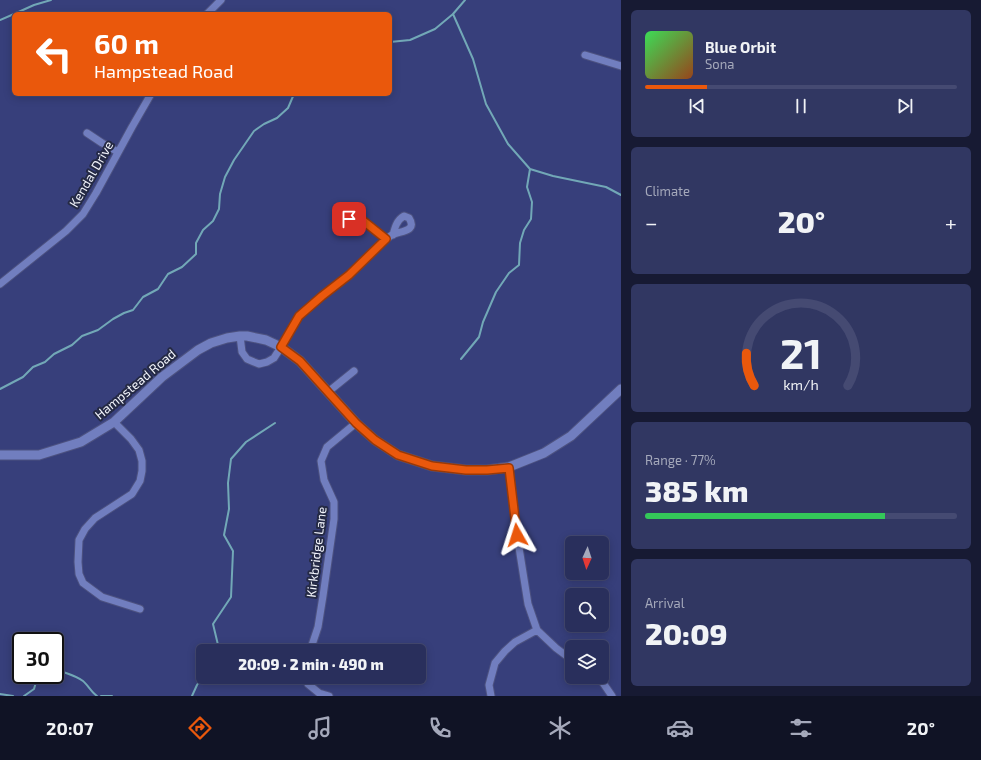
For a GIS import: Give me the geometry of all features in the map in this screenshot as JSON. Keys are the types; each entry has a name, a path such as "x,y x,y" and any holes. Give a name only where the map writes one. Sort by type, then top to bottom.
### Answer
{"street":[{"path":"209,12 221,0"},
{"path":"585,55 621,66"},
{"name":"Kendal Drive","path":"0,284 66,232 84,214 150,96"},
{"path":"87,133 102,144 118,152"},
{"path":"240,336 242,352 247,359 259,364 274,358 299,316 349,275 390,237 361,219 349,219"},
{"name":"Hampstead Road","path":"0,455 39,455 81,442 114,422 162,377 198,350 211,343 240,336 266,340 281,347 300,361 356,423 375,440 398,455 432,466 466,470 509,468 544,452 571,436 621,389"},
{"path":"328,392 354,371"},
{"path":"114,422 131,439 139,450 142,460 140,481 132,494 95,518 85,529 79,540 79,574 83,583 102,597 140,609"},
{"name":"Kirkbridge Lane","path":"312,644 318,628 334,519 334,502 324,480 321,461 327,447 356,423"},
{"path":"509,468 517,535 528,604 537,630 565,655"},
{"path":"491,696 489,685 495,664 505,651 515,642 537,630"},
{"path":"308,684 319,693 329,696"},
{"path":"604,684 612,696"}],"waterway":[{"path":"18,12 51,0"},
{"path":"392,42 410,40 435,29 453,14 465,0"},
{"path":"453,14 473,59 486,104 508,144 530,169 527,187 532,202 531,219 524,230 520,243 519,265 509,273 496,292 483,322 479,337 461,359"},
{"path":"0,20 12,15"},
{"path":"0,389 23,377 33,367 45,362 54,354 72,345 82,336 98,330 113,319 133,310 143,297 158,289 168,274 182,267 196,254 196,243 203,230 213,221 219,209 220,194 225,177 234,160 254,131 277,118 288,108 293,96"},
{"path":"530,169 553,176 606,187 621,195"},
{"path":"218,644 213,624 231,597 233,551 224,535 229,509 228,483 231,459 246,442 275,423"},
{"path":"64,672 80,679 97,696"},
{"path":"24,696 34,689 35,684"},
{"path":"192,696 198,684"},
{"path":"0,694 13,696"},
{"path":"101,696 112,696"}],"route":[{"path":"349,219 361,219 386,239 349,275 299,316 281,347 300,361 356,423 375,440 398,455 432,466 466,470 509,468 517,535"}]}
